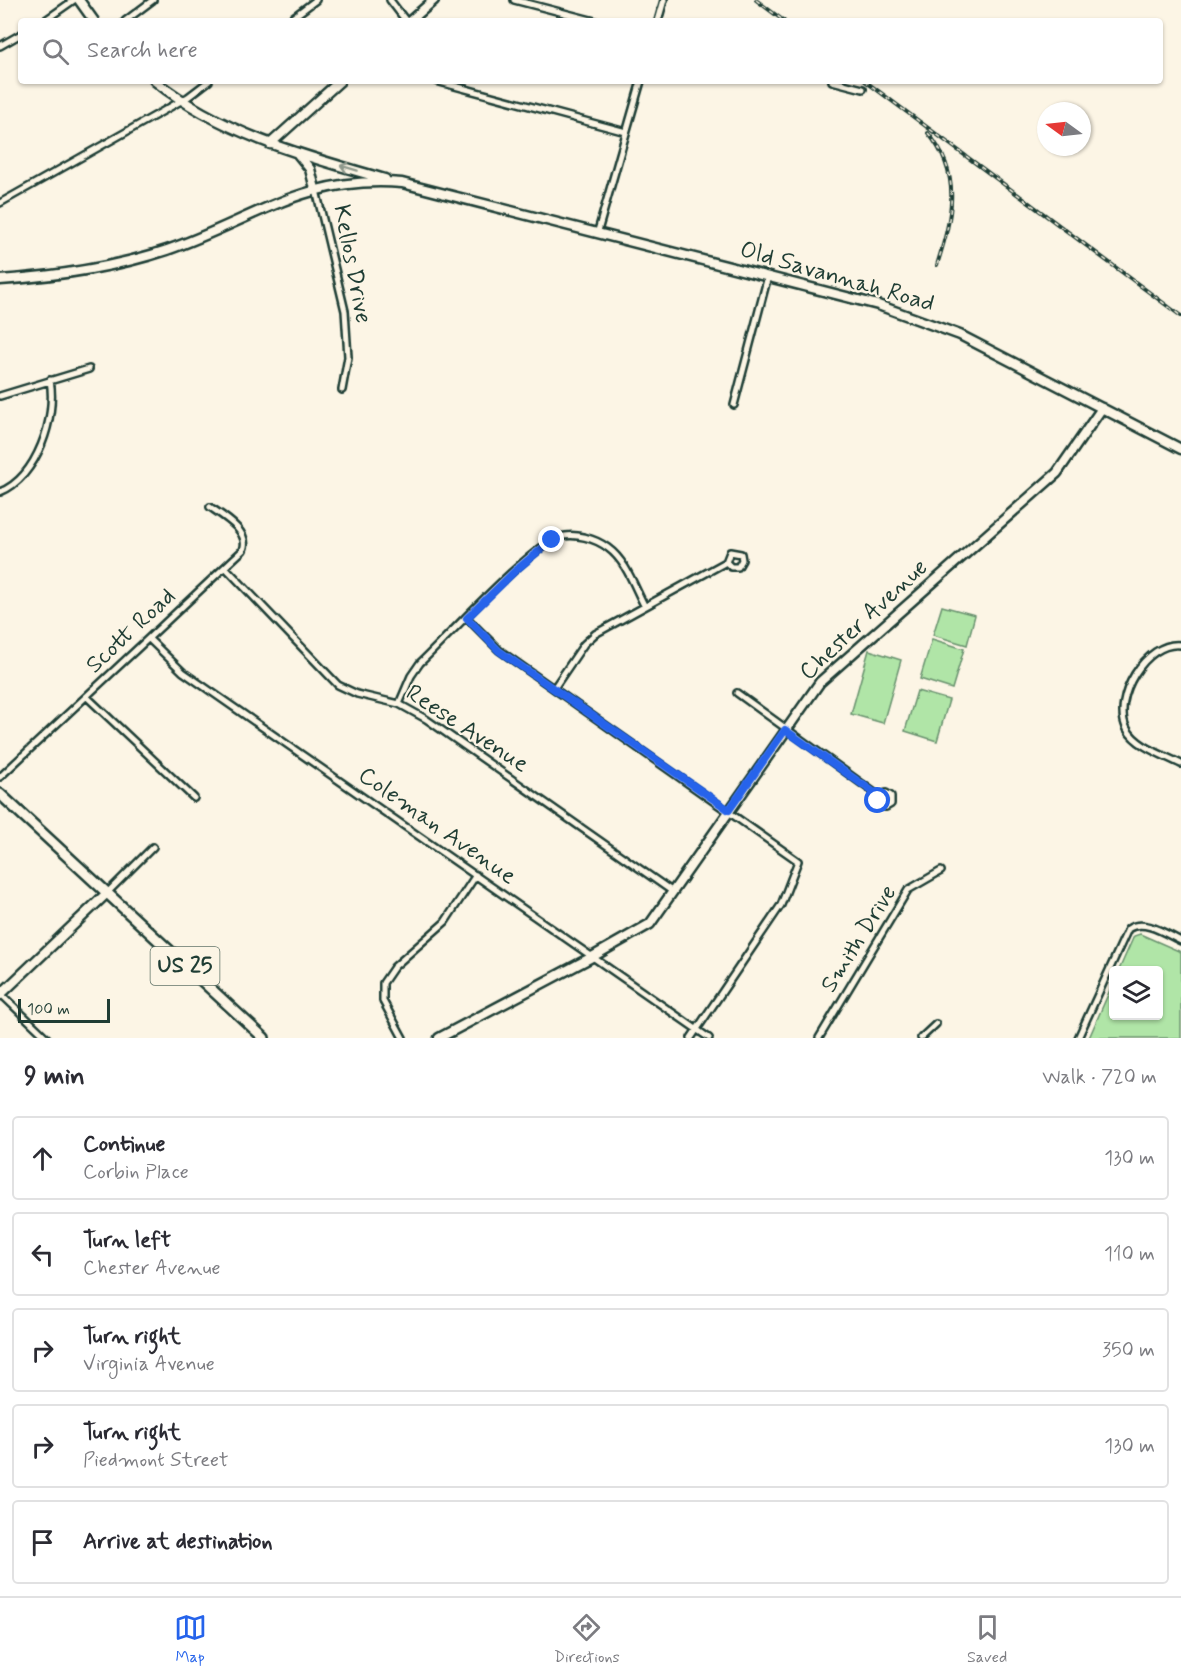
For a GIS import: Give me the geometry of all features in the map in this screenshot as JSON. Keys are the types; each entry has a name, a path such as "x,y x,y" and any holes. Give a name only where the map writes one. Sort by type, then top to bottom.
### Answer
{"main road":[{"path":"79,0 92,18"},
{"path":"412,18 434,0"},
{"path":"159,84 221,123 270,144 402,183"},
{"path":"270,144 337,84"},
{"name":"Kellos Drive","path":"296,152 310,169 315,189"},
{"path":"0,280 76,272 136,259 178,245 285,198 315,189 359,182 402,183"},
{"name":"Old Savannah Road","path":"402,183 878,304 931,323 980,345 1181,449"},
{"name":"Chester Avenue","path":"439,1038 643,930 673,892 820,682 1057,473 1102,408"},
{"name":"US 25","path":"0,794 264,1038"},
{"path":"0,994 107,893"}],"street":[{"path":"48,18 74,0"},
{"path":"129,18 153,0"},
{"path":"292,18 316,0"},
{"path":"390,0 405,18"},
{"path":"514,0 583,18"},
{"path":"659,18 664,0"},
{"path":"0,46 18,36"},
{"path":"0,203 180,99 188,97 205,84"},
{"path":"447,84 626,132"},
{"path":"598,231 640,84"},
{"path":"844,84 863,89"},
{"name":"Kellos Drive","path":"315,189 345,311 348,357 342,390"},
{"path":"734,405 768,276"},
{"path":"0,396 89,369"},
{"path":"0,492 21,478 36,454 51,412 53,398 50,380"},
{"name":"Scott Road","path":"0,777 243,550 245,541 237,528 210,507"},
{"path":"399,704 416,668 541,548 562,537 589,538 609,548 622,563 644,605"},
{"path":"554,688 589,639 644,605 726,562"},
{"name":"Reese Avenue","path":"226,568 338,685 357,694 399,704 426,719 673,892"},
{"path":"467,618 499,651 729,810 798,861 781,905 691,1038"},
{"name":"Coleman Avenue","path":"149,639 183,672 709,1038"},
{"path":"1181,645 1166,645 1149,654 1127,695 1123,709 1125,725 1132,736 1181,764"},
{"path":"737,693 879,796"},
{"path":"87,697 194,798"},
{"path":"107,893 153,847"},
{"name":"Smith Drive","path":"819,1038 908,890 941,871"},
{"path":"403,1038 383,1001 383,983 394,967 445,922 476,875"},
{"path":"1078,1038 1123,938 1136,925 1151,928 1181,941"},
{"path":"0,994 47,1038"},
{"path":"921,1038 936,1024"}],"green space":[{"path":"942,606 975,615 967,645 933,635"},
{"path":"932,639 964,649 952,689 920,679"},
{"path":"869,650 901,660 883,723 851,714"},
{"path":"917,691 949,700 937,741 905,731"},
{"path":"1140,934 1181,952 1181,1038 1089,1038 1109,992 1109,1020 1163,1020 1163,966 1121,966 1134,936"}],"railway":[{"path":"756,0 780,18"},
{"path":"869,84 1181,316"},
{"path":"928,133 939,149 950,181 950,213 937,265"}],"route":[{"path":"552,540 515,571 467,618 499,651 729,810 785,730 879,796 878,801"}]}
